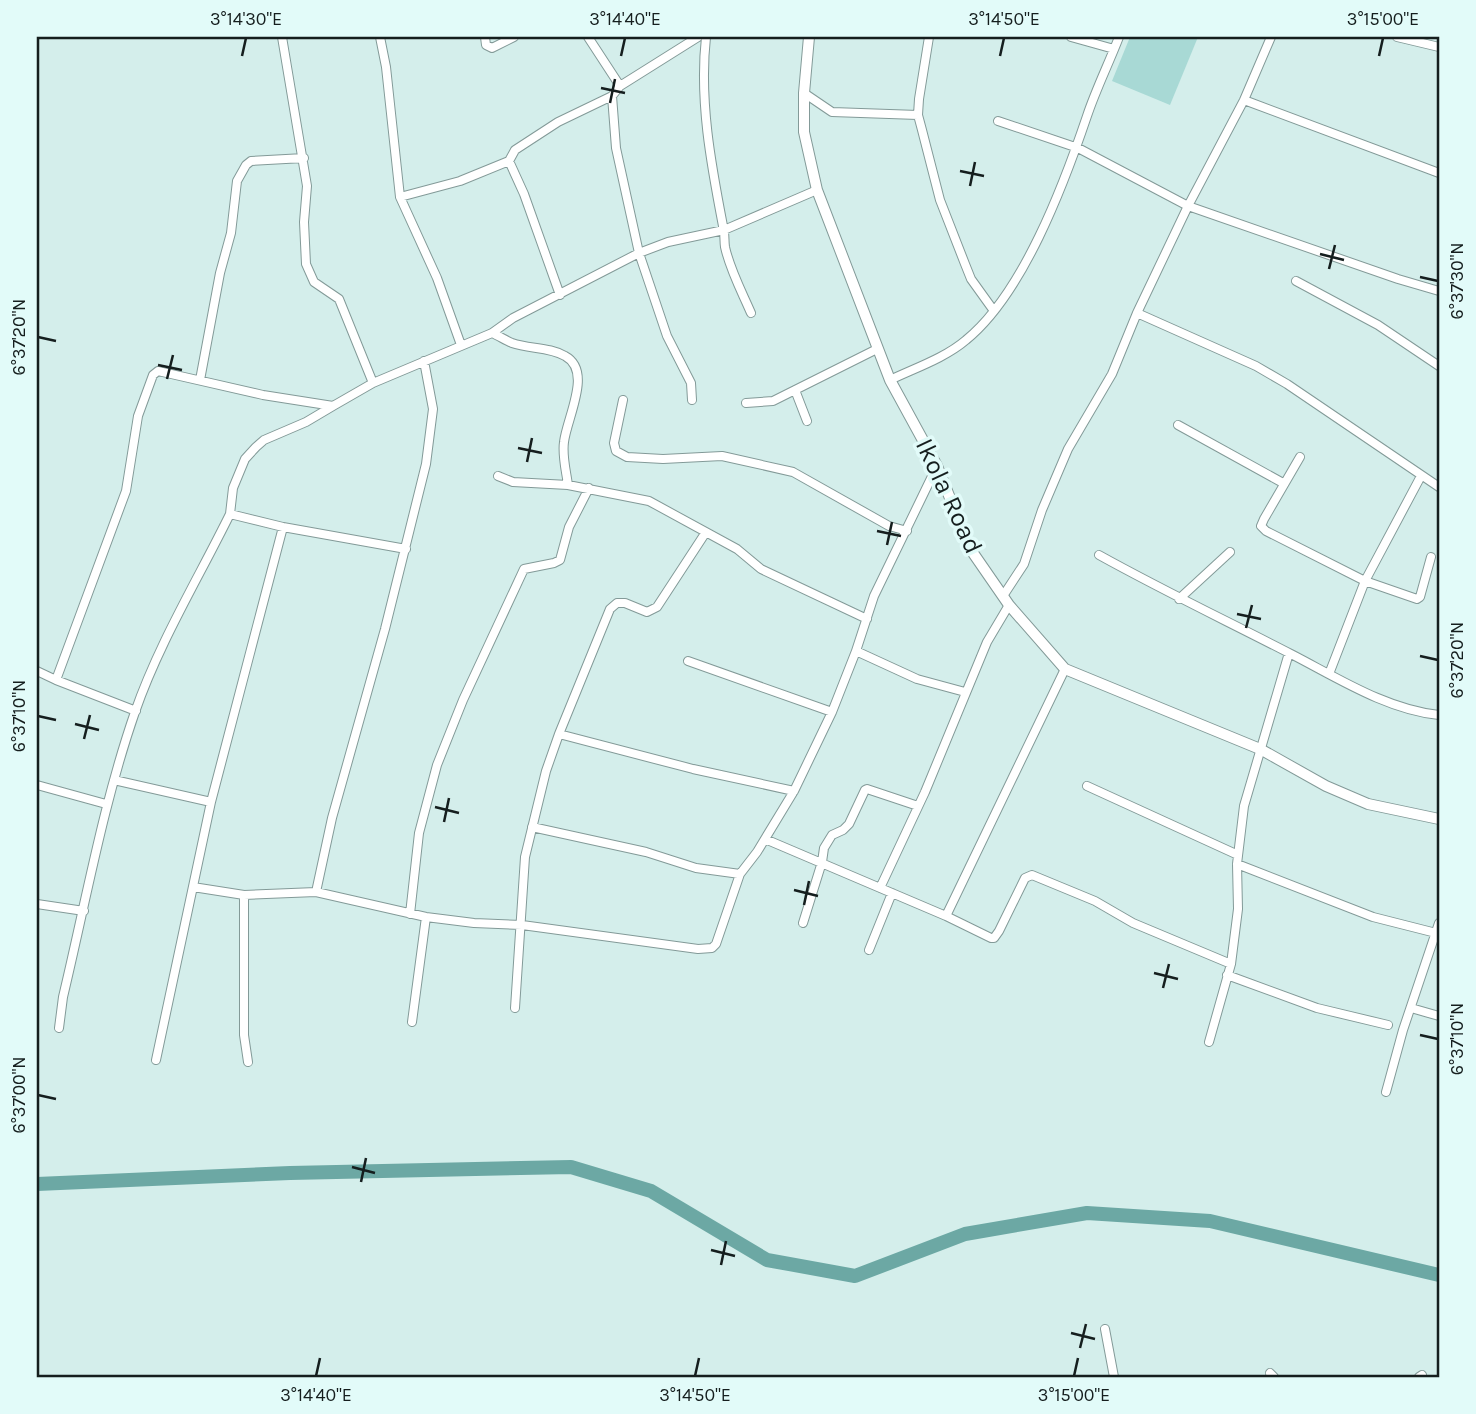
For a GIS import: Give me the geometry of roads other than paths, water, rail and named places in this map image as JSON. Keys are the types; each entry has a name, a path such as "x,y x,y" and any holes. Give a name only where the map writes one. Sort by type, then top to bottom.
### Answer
{"street":[{"path":"282,37 307,186 304,222 306,264 314,282 339,299 373,383"},
{"path":"380,37 386,67 400,197 436,278 461,345"},
{"path":"485,37 486,45 492,48 514,37"},
{"path":"588,37 620,86"},
{"path":"400,197 460,181 509,161 515,150 558,122 612,96 620,86 698,37"},
{"path":"706,37 703,64 707,129 716,194 725,245 751,313"},
{"name":"Ikola Road","path":"809,37 804,132 817,190 890,380 937,466 971,550 1006,601 1065,669 1260,749 1326,786 1368,804 1439,819"},
{"path":"929,37 918,115 940,200 971,279 994,311"},
{"path":"1071,37 1114,49"},
{"path":"890,380 955,349 969,338 994,311 1019,275 1078,148 1119,37"},
{"path":"880,888 918,806 964,692 1024,564 1054,478 1112,374 1188,206 1244,100 1271,37"},
{"path":"1397,37 1439,47"},
{"path":"804,93 832,111 918,115"},
{"path":"612,96 616,148 639,253 667,336 691,383 692,400"},
{"path":"1244,100 1439,173"},
{"path":"998,121 1078,148 1188,206 1398,279 1439,290"},
{"path":"200,380 220,273 231,233 237,181 251,161 304,159"},
{"path":"509,161 524,194 560,295"},
{"path":"59,1028 63,997 106,804 136,711 155,662 230,514 233,488 245,459 264,440 306,422 373,383 492,333 513,318 639,253 668,242 724,230 817,190"},
{"path":"1296,281 1378,325 1439,366"},
{"path":"1138,313 1255,366 1287,384 1439,487"},
{"path":"492,333 512,343 562,354 573,361 579,372 564,438 563,454 568,485"},
{"path":"746,403 772,401 877,349"},
{"path":"316,892 332,818 406,550 412,514 426,464 433,409 424,361"},
{"path":"56,680 126,491 138,416 153,375 158,371 263,396 333,406"},
{"path":"795,390 807,421"},
{"path":"622,400 614,443 616,451 626,457 663,459 722,456 793,472 889,526 907,531"},
{"path":"1178,425 1283,483"},
{"path":"1300,457 1261,526 1266,531 1365,581 1417,599 1431,557"},
{"path":"193,887 244,895 316,892 426,917 522,925 709,950 716,944 740,874 794,791 832,712 874,596 937,466"},
{"path":"1329,674 1365,581 1421,475"},
{"path":"498,476 513,482 568,485 649,501 737,549 761,569 867,619"},
{"path":"410,914 419,833 437,765 463,700 524,569 554,563 559,559 569,527 589,488"},
{"path":"230,514 406,550"},
{"path":"156,1060 211,802 284,527"},
{"path":"515,1008 525,857 546,771 559,734 610,609 617,603 625,603 646,612 657,607 706,532"},
{"path":"1179,599 1230,552"},
{"path":"1099,555 1179,599 1329,674 1391,703 1426,714 1439,715"},
{"path":"856,651 917,679 964,692"},
{"path":"1209,1042 1231,964 1238,909 1238,860 1244,806 1289,653"},
{"path":"688,661 832,712"},
{"path":"946,916 1065,669"},
{"path":"37,671 136,711"},
{"path":"559,734 693,769 794,791"},
{"path":"114,780 211,802"},
{"path":"37,785 106,804"},
{"path":"1087,786 1238,860 1373,917 1436,933"},
{"path":"803,923 824,848 832,835 849,824 865,790 918,806"},
{"path":"532,827 646,852 696,869 740,874"},
{"path":"765,839 995,938 1025,878 1032,875 1096,901 1133,923 1231,964"},
{"path":"869,950 892,892"},
{"path":"244,895 244,1035 248,1062"},
{"path":"37,904 84,911"},
{"path":"412,1022 426,917"},
{"path":"1386,1092 1439,923"},
{"path":"1227,975 1317,1008 1388,1025"},
{"path":"1411,1008 1439,1016"},
{"path":"1105,1329 1114,1377"}],"waterway":[{"path":"37,1184 290,1173 571,1167 651,1191 767,1260 855,1276 965,1234 1087,1213 1210,1221 1439,1275"}]}
